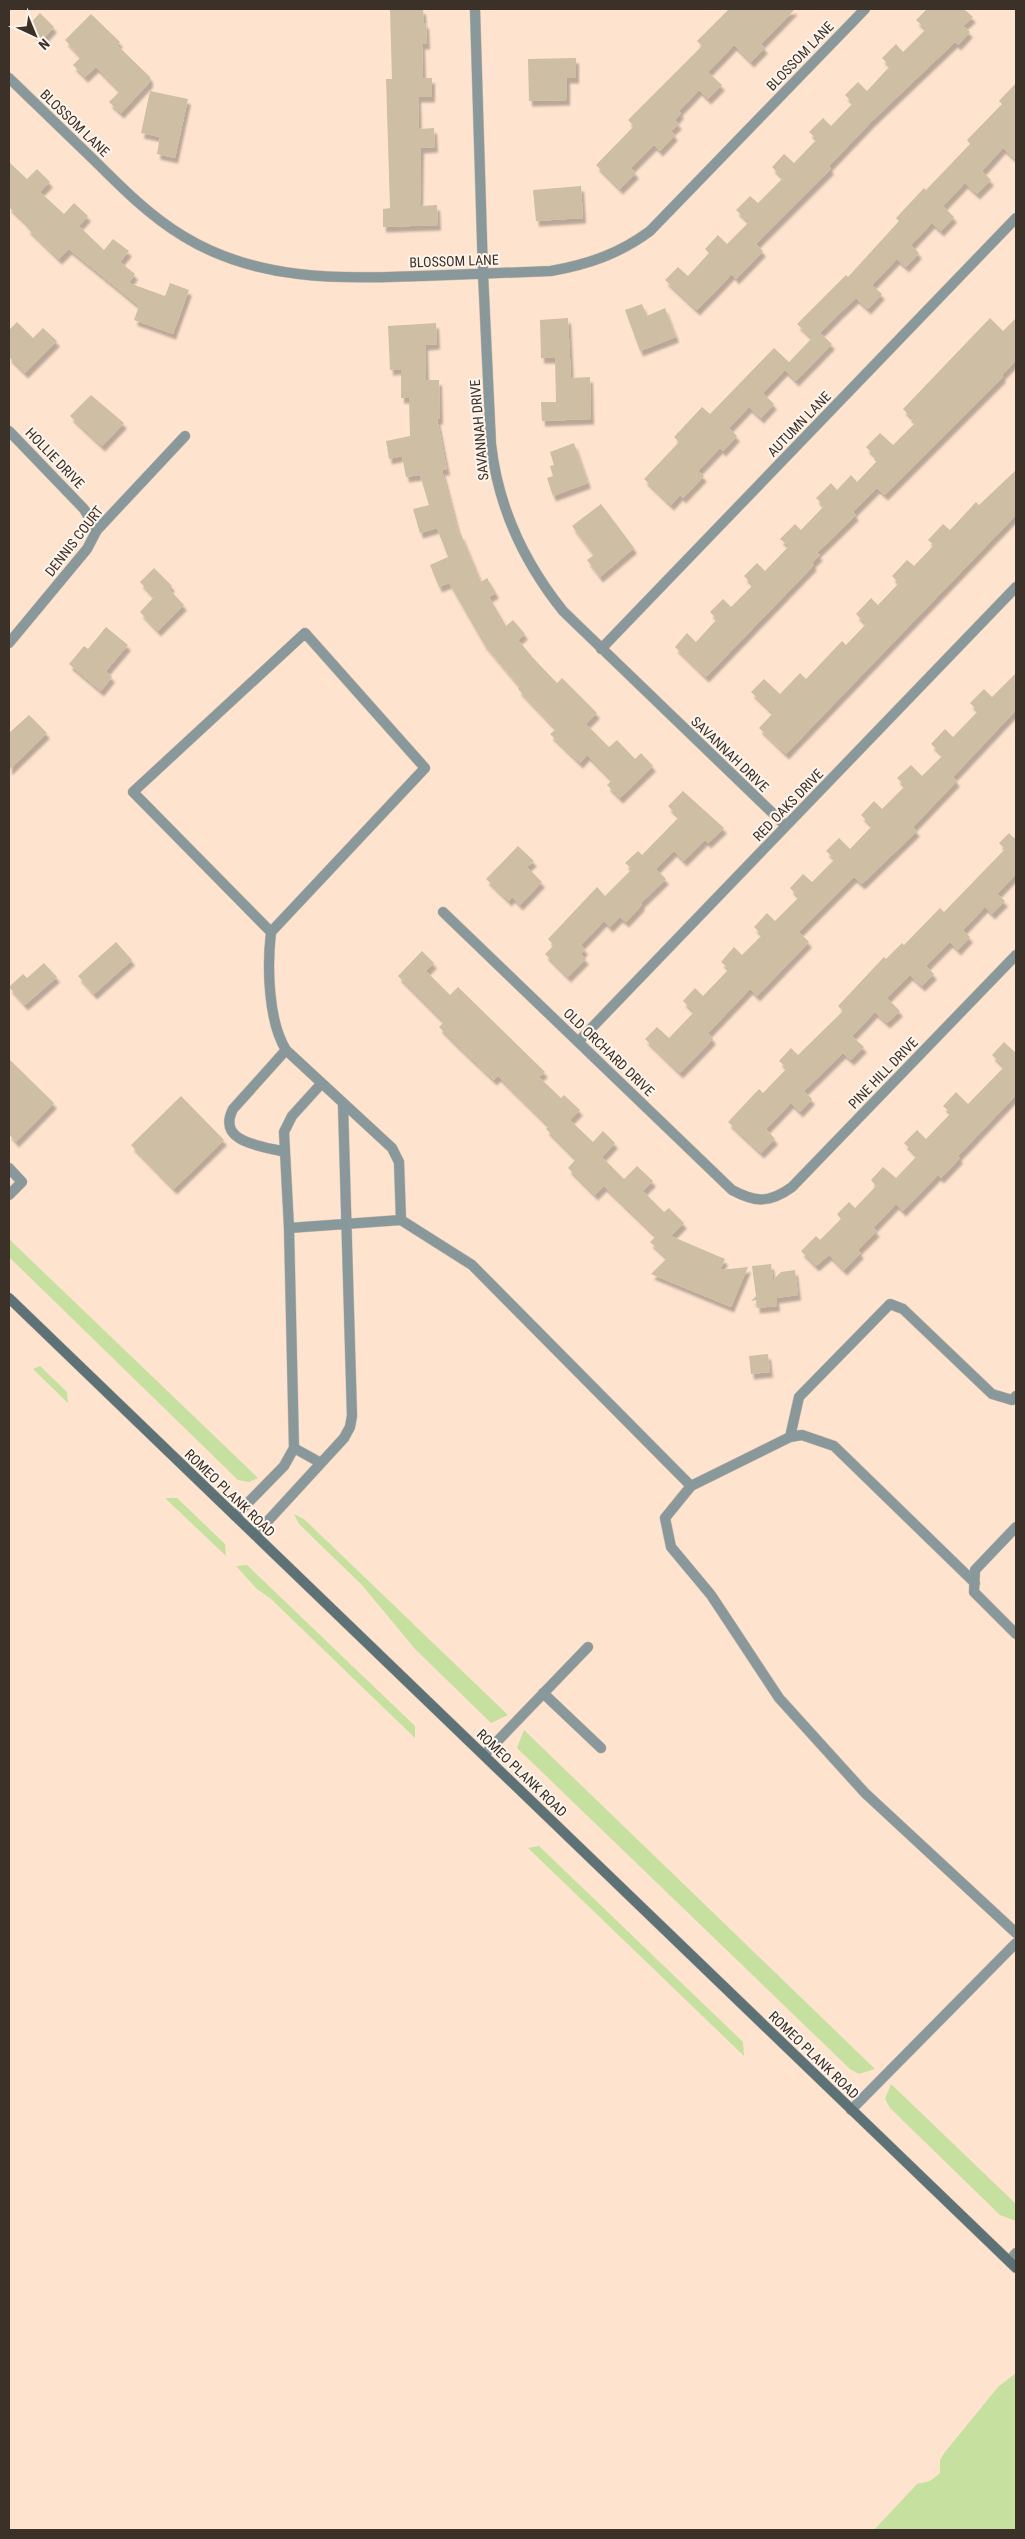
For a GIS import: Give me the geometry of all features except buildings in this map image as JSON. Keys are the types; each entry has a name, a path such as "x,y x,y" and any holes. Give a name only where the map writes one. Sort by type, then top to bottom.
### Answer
{"main road":[{"name":"ROMEO PLANK ROAD","path":"9,1298 851,2110 1014,2261"}],"street":[{"name":"SAVANNAH DRIVE","path":"475,9 483,273 491,444 494,471 502,502 527,560 544,587 563,610 601,649 786,826"},
{"name":"BLOSSOM LANE","path":"9,78 135,200 184,237 210,250 267,270 296,275 358,279 551,271 579,266 606,257 629,246 672,209 865,9"},
{"name":"AUTUMN LANE","path":"601,649 1016,218"},
{"name":"HOLLIE DRIVE","path":"9,431 84,509 97,530"},
{"name":"DENNIS COURT","path":"9,643 86,549 97,530 185,436"},
{"name":"RED OAKS DRIVE","path":"578,1041 1016,587"},
{"path":"271,932 133,792 305,633 425,768 271,932 269,951 274,1022 277,1036 286,1050 343,1105 392,1148 399,1162 401,1220"},
{"name":"OLD ORCHARD DRIVE","path":"443,912 732,1190 746,1198 763,1200"},
{"name":"PINE HILL DRIVE","path":"763,1200 779,1196 792,1187 1016,955"},
{"path":"286,1050 233,1109 228,1119 229,1128 234,1135 244,1141 286,1152"},
{"path":"235,1516 284,1466 294,1448 289,1228 284,1132 292,1116 321,1084"},
{"path":"255,1536 344,1438 350,1427 352,1416 343,1105"},
{"path":"9,1168 22,1182 9,1195"},
{"path":"289,1228 401,1220 472,1265 692,1486"},
{"path":"790,1437 799,1397 890,1304 903,1309 992,1394 1015,1400"},
{"path":"974,1583 834,1446 802,1435 790,1437 692,1486 665,1518 671,1547 711,1595 779,1698 865,1793 1016,1933"},
{"path":"294,1448 321,1463"},
{"path":"1016,1527 975,1570 974,1583 974,1592 1016,1634"},
{"path":"484,1755 588,1647"},
{"path":"544,1693 601,1748"},
{"path":"851,2110 1016,1943"}],"green space":[{"path":"9,1239 258,1478 249,1482 238,1480 9,1257"},
{"path":"40,1366 67,1392 68,1403 33,1369"},
{"path":"165,1498 177,1498 225,1544 226,1556"},
{"path":"294,1514 304,1519 508,1715 491,1723 415,1649 362,1585 299,1524"},
{"path":"247,1565 415,1726 415,1738 270,1598 257,1589 236,1566"},
{"path":"524,1730 875,2069 859,2074 850,2069 517,1748"},
{"path":"539,1846 743,2042 744,2056 528,1848"},
{"path":"891,2084 1016,2204 1016,2221 1000,2215 890,2108 885,2099"},
{"path":"1016,2373 1016,2530 874,2530 917,2484 930,2481 940,2473 940,2460 945,2452 998,2387"}]}
